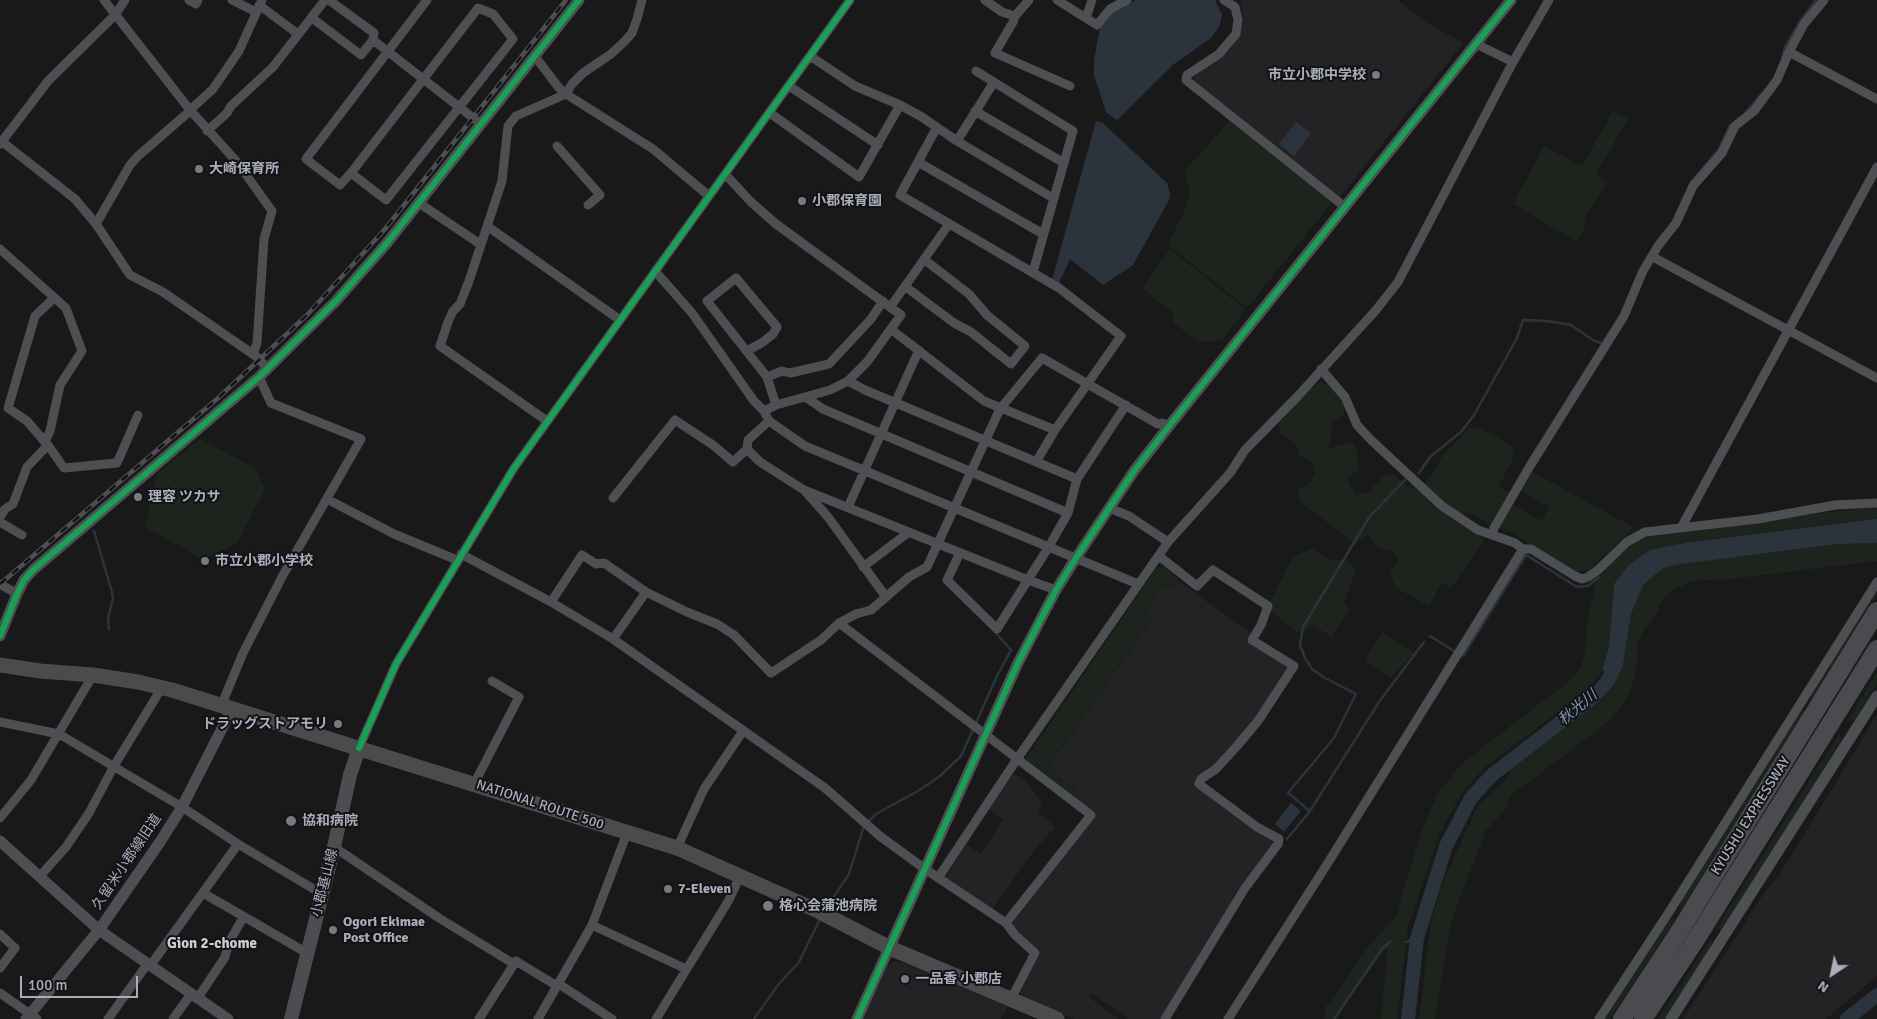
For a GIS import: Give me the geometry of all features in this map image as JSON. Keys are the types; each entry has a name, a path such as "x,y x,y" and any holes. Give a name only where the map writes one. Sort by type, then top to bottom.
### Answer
{"highway":[{"name":"KYUSHU EXPRESSWAY","path":"1622,1019 1684,923 1877,611"},
{"name":"KYUSHU EXPRESSWAY","path":"1644,1019 1877,649"},
{"name":"NATIONAL ROUTE 500","path":"0,665 40,671 93,675 138,682 172,690 677,848 818,911 890,948 1057,1019"}],"main road":[{"name":"小郡基山線","path":"291,1019 348,783 359,748"}],"street":[{"path":"104,0 190,110 237,162 272,211 264,239 258,344 253,354"},
{"path":"125,0 114,15 48,81 1,142 75,199 96,224 130,275 163,292 260,360 271,403 361,439 283,575 243,653 226,708"},
{"path":"189,0 196,4 198,0"},
{"path":"232,0 259,6 298,34"},
{"path":"207,130 227,113 231,106 273,67 325,0"},
{"path":"312,18 361,55 373,40 374,33 329,0"},
{"path":"351,173 386,200 513,39 493,14 478,8 340,185 306,159 428,0"},
{"path":"0,636 24,580 33,570 263,373 304,335 336,301 387,244 579,0"},
{"path":"547,421 440,346 448,322 463,296 502,181 508,126 516,116 566,94 572,84 583,73 611,54 625,41 638,19 642,0"},
{"path":"359,748 396,664 514,468 850,0"},
{"path":"985,0 1002,12 1015,16"},
{"path":"1029,0 1015,16 995,53 1070,86"},
{"path":"1057,0 1098,25 1110,9 1127,0"},
{"path":"1086,18 1092,0"},
{"path":"1224,0 1235,7 1238,20 1236,34 1219,54 1186,75 1186,80 1345,207"},
{"path":"858,1019 1018,663 1056,590 1076,558 1134,471 1169,426 1511,0"},
{"path":"938,878 1017,759 1168,542 1230,473 1245,450 1297,397 1376,310 1398,282 1514,62 1549,0"},
{"path":"1492,535 1494,528 1530,466 1624,316 1644,271 1676,223 1693,186 1722,152 1735,126 1754,111 1777,80 1804,24 1824,0"},
{"path":"96,224 130,165 213,89 239,51 259,6"},
{"path":"373,40 481,124"},
{"path":"1476,44 1514,62"},
{"path":"1789,52 1877,99"},
{"path":"534,55 559,88 566,94 653,149 709,196"},
{"path":"810,56 855,86 900,105 938,127 957,141 1053,198"},
{"path":"976,71 1074,131 1032,272"},
{"path":"957,141 994,82"},
{"path":"789,86 878,145"},
{"path":"770,113 859,177 900,105"},
{"path":"975,111 1064,163"},
{"path":"938,127 900,194 1059,288 1121,336 1087,382 1036,462"},
{"path":"557,146 600,194 588,205"},
{"path":"918,162 1043,234"},
{"path":"1681,528 1877,167"},
{"path":"725,174 751,202 776,224 901,315 867,362 848,380 830,390 806,398 776,404 764,411"},
{"path":"419,203 480,244"},
{"path":"767,377 782,371 790,373 829,364 871,319 906,287 949,224"},
{"path":"488,226 620,320"},
{"path":"0,250 66,308 82,352 60,386 46,444 27,468 13,504 5,509 0,516"},
{"path":"1653,257 1877,378"},
{"path":"906,287 954,323 970,332 1011,364 1025,346 987,315 969,294 925,260"},
{"path":"655,271 692,313 754,401 764,411 769,421 805,446 1138,584"},
{"path":"747,351 773,334 777,327 736,278 707,301 767,377 776,404"},
{"path":"54,298 36,316 8,408 27,421 64,468 116,463 138,415"},
{"path":"892,330 984,401 1055,430"},
{"path":"848,507 919,350"},
{"path":"551,602 582,555 596,564 604,563 646,592 687,612 710,620 734,635 771,673 821,640 839,623 856,614 871,610 909,577 927,567 1000,409 1042,358 1158,424 1162,423 1169,426"},
{"path":"1321,369 1345,396 1357,425 1442,506 1478,530 1515,543 1523,548 1531,549 1575,576 1582,578 1588,577 1598,570 1627,542 1640,534 1758,519 1835,505 1877,503"},
{"path":"848,380 853,385 1077,480"},
{"path":"806,398 822,409 1068,513"},
{"path":"960,553 947,580 997,629 1068,513 1077,480 1126,405"},
{"path":"613,498 675,420 713,445 733,462 747,449 748,440 769,421"},
{"path":"747,449 760,462 804,490 1056,590"},
{"path":"804,490 828,517 886,597"},
{"path":"327,499 394,534 459,557 551,602 613,639 825,788 882,837 924,869 1006,923 1015,935 1036,953 1011,999"},
{"path":"1109,508 1129,516 1168,542"},
{"path":"0,522 22,535"},
{"path":"863,567 909,532"},
{"path":"1228,1019 1331,858 1523,548"},
{"path":"1159,556 1197,586 1213,570 1268,606 1261,625 1252,640 1294,666 1253,727 1216,769 1200,779 1199,784 1256,827 1280,839 1245,888 1165,1019"},
{"path":"1598,1019 1671,909 1877,582"},
{"path":"0,584 17,594"},
{"path":"613,639 646,592"},
{"path":"839,623 1091,815 1006,923"},
{"path":"0,818 31,780 93,675"},
{"path":"474,784 519,697 492,681"},
{"path":"40,876 66,847 89,813 160,688"},
{"path":"1671,1019 1877,696"},
{"name":"久留米小郡線旧道","path":"31,1018 99,930 160,842 182,807 226,708"},
{"path":"0,722 59,734 182,807 238,844 322,894"},
{"path":"677,848 704,789 743,731"},
{"path":"538,1019 592,925 627,833"},
{"path":"0,841 99,930 228,1019"},
{"path":"108,1019 238,844"},
{"path":"334,847 439,918 514,964"},
{"path":"656,1019 729,900 740,876"},
{"path":"203,893 307,954"},
{"path":"173,1019 225,957 228,942 243,918"},
{"path":"592,925 686,969"},
{"path":"0,934 15,948 0,968"},
{"path":"479,1019 516,960 612,1019"},
{"path":"0,993 31,1018"}],"shaded area":[{"path":"1136,0 1215,0 1222,15 1220,25 1211,38 1174,64 1117,120 1106,112 1094,75 1094,60 1100,27 1106,18 1117,8"},
{"path":"1240,0 1398,0 1424,21 1462,42 1462,45 1339,198 1195,82 1194,77 1199,71 1227,53 1242,31 1243,20"},
{"path":"1613,111 1628,119 1596,174 1607,182 1585,216 1584,230 1576,241 1513,204 1544,146 1582,166"},
{"path":"1096,121 1103,123 1167,183 1170,193 1169,200 1133,265 1103,285 1070,259 1059,283 1052,280"},
{"path":"1229,121 1330,200 1330,205 1247,308 1168,245 1187,205 1190,189 1184,172"},
{"path":"1296,122 1311,133 1294,156 1279,144"},
{"path":"1170,249 1246,310 1222,340 1200,342 1173,323 1173,313 1142,288"},
{"path":"1321,381 1331,388 1344,404 1344,415 1333,421 1329,448 1353,442 1357,452 1359,469 1347,479 1355,495 1367,493 1384,476 1394,474 1406,485 1416,490 1426,482 1437,468 1441,458 1469,428 1479,427 1512,446 1514,456 1499,487 1510,492 1490,525 1473,514 1462,514 1452,520 1485,539 1451,588 1442,582 1429,606 1396,588 1390,573 1399,559 1393,552 1378,547 1368,534 1355,544 1300,501 1298,491 1308,484 1315,475 1311,461 1300,456 1295,443 1280,433 1279,423 1311,388"},
{"path":"200,439 254,467 265,489 237,543 203,559 145,527 157,474"},
{"path":"1531,471 1633,527 1632,529 1589,570 1576,572 1512,533 1498,528 1511,504 1542,521 1549,507 1520,490"},
{"path":"1877,509 1877,519 1685,543 1650,550 1614,584 1609,647 1602,670 1588,690 1485,767 1462,793 1440,833 1408,927 1397,1019 1381,1019 1388,947 1383,951 1336,1019 1323,1019 1327,1013 1323,1010 1336,995 1361,955 1396,916 1420,835 1437,795 1466,760 1568,682 1580,668 1584,658 1588,616 1597,581 1610,563 1640,538 1753,524 1827,512"},
{"path":"1877,519 1877,543 1837,544 1663,568 1643,585 1631,614 1624,658 1618,676 1602,670 1609,647 1614,584 1629,565 1650,550 1685,543"},
{"path":"1877,543 1877,561 1730,579 1692,581 1673,590 1663,599 1638,643 1636,672 1629,693 1622,705 1608,722 1510,796 1506,809 1486,830 1451,922 1435,1019 1419,1019 1431,921 1445,877 1478,805 1506,780 1511,766 1601,700 1618,676 1624,658 1631,614 1643,585 1663,568 1682,564 1837,544"},
{"path":"1312,548 1330,560 1344,560 1356,569 1344,602 1349,610 1332,637 1313,625 1299,633 1271,612 1270,602 1293,557"},
{"path":"1166,567 1181,583 1158,589 1144,610 1151,619 1047,767 1075,791 1072,795 1026,759 1156,569"},
{"path":"1181,583 1251,633 1288,666 1288,673 1251,724 1196,787 1257,833 1274,841 1274,845 1238,889 1163,1019 1128,1019 1091,993 1089,997 1118,1019 1074,1019 1022,996 1020,992 1041,952 1024,940 1012,925 1096,813 1072,795 1075,790 1047,768 1151,620 1144,610 1159,589"},
{"path":"1877,586 1877,595 1814,700 1810,695"},
{"path":"1383,632 1414,653 1391,678 1365,660"},
{"path":"1877,672 1877,683 1854,721 1848,720"},
{"path":"1800,710 1807,711 1682,910 1679,904"},
{"path":"1877,715 1877,976 1826,1019 1683,1019 1766,890 1778,877"},
{"path":"1839,734 1842,739 1722,930 1716,929"},
{"path":"1014,773 1025,781 1043,803 1038,812 1055,827 1035,849 992,909 945,877 966,844 981,854 1003,819 989,809"},
{"path":"1291,803 1301,811 1284,832 1275,824"},
{"path":"1670,919 1676,919 1610,1019 1603,1019"},
{"path":"1711,939 1712,945 1665,1019 1658,1019"},
{"path":"895,961 1008,1007 1001,1019 863,1019 889,964"}],"waterway":[{"path":"1782,58 1785,47 1799,23 1816,0"},
{"path":"1746,112 1762,93"},
{"path":"1691,182 1719,149 1730,125"},
{"path":"1419,473 1430,457 1461,432 1474,415 1517,338 1523,320 1548,321 1571,325 1593,340 1603,344"},
{"path":"1310,811 1288,793 1334,738 1356,694 1312,669 1300,645 1303,627 1370,516 1405,480"},
{"path":"94,531 112,592 113,599 108,618 109,629"},
{"path":"1463,656 1526,555 1577,587 1588,586 1599,577"},
{"path":"825,910 849,874 863,829 869,821 876,814 918,791 940,776 961,756 997,676 1011,650 995,632"},
{"path":"1430,636 1454,651"},
{"path":"1287,839 1310,811 1379,702 1424,642"},
{"name":"秋光川","path":"1408,1019 1417,938 1446,846 1471,798 1492,775 1592,698 1607,682 1616,664 1617,656"},
{"path":"754,1019 778,985 799,962 820,919"},
{"path":"1406,942 1417,938"},
{"path":"1334,1019 1382,949 1391,941"},
{"path":"1847,1019 1877,995"}],"railway":[{"path":"0,584 217,399 307,315 385,229 566,0"}],"cycle path":[{"path":"0,636 17,594 24,580 33,570 259,377 336,301 387,243 579,0"},
{"path":"359,748 396,664 514,468 850,0"},
{"path":"857,1019 1018,663 1056,590 1076,558 1134,471 1169,426 1511,0"}],"place":[{"name":"市立小郡中学校","path":"1376,75"},
{"name":"大崎保育所","path":"199,169"},
{"name":"小郡保育園","path":"802,201"},
{"name":"理容 ツカサ","path":"138,497"},
{"name":"市立小郡小学校","path":"205,561"},
{"name":"ドラッグストアモリ","path":"338,724"},
{"name":"協和病院","path":"291,821"},
{"name":"7-Eleven","path":"668,889"},
{"name":"格心会蒲池病院","path":"768,906"},
{"name":"Ogori Ekimae Post Office","path":"333,930"},
{"name":"一品香 小郡店","path":"905,979"}],"district":[{"name":"Gion 2-chome","path":"212,944"}]}
